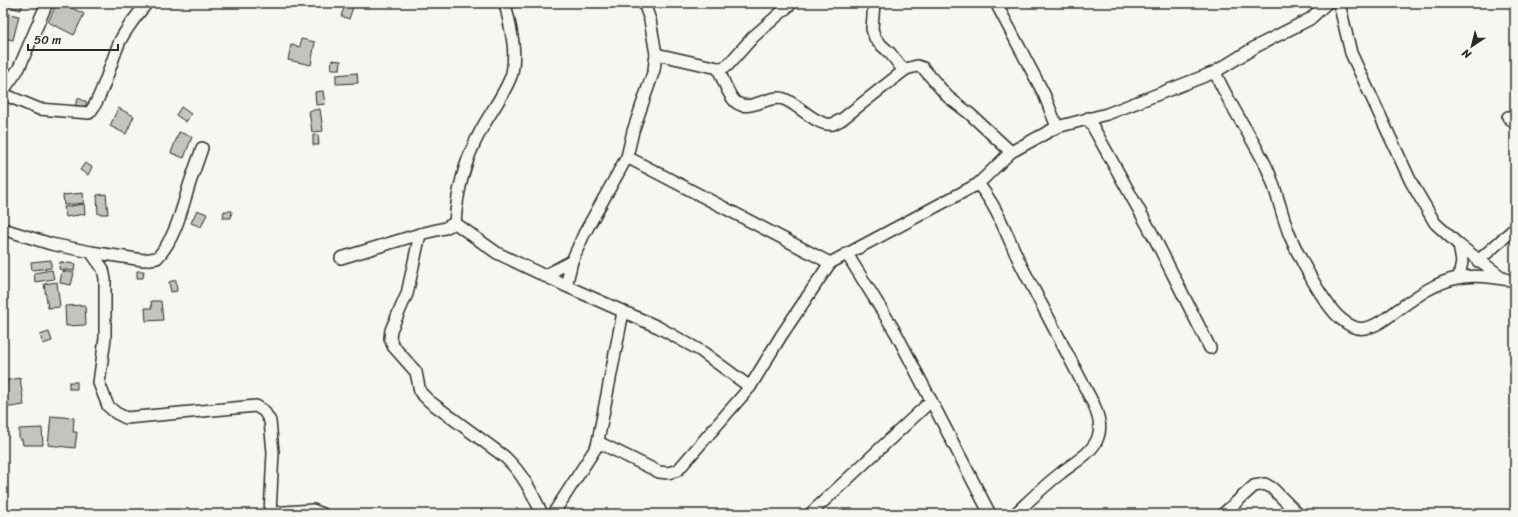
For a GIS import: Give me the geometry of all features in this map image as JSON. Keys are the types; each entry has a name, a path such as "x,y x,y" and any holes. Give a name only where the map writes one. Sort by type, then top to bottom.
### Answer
{"street":[{"path":"47,3 19,68 3,92 39,109 89,113 92,110 119,43 130,24 147,3"},
{"path":"455,223 461,182 468,157 512,74 514,48 505,3"},
{"path":"566,286 572,261 584,234 627,157 633,131 654,70 656,54 650,20 644,3"},
{"path":"656,54 722,68 728,65 753,37 792,3"},
{"path":"874,3 872,29 875,38 901,67 906,69"},
{"path":"996,3 1044,94 1057,127"},
{"path":"597,446 602,444 659,472 668,473 678,470 750,386 781,336 830,263 978,184 1011,152 1057,127 1112,112 1215,72 1257,46 1310,19 1327,3"},
{"path":"1339,3 1351,53 1411,182 1436,223 1459,245 1478,260 1510,280"},
{"path":"718,68 732,99 737,103 745,106 776,98 785,100 822,123 832,124 841,120 906,69 917,66 923,68 948,97 970,114 1011,152"},
{"path":"1215,72 1222,88 1267,169 1290,236 1303,262 1327,301 1340,318 1352,327 1365,328 1380,322 1425,291 1459,277 1510,280"},
{"path":"1088,118 1154,237 1210,348"},
{"path":"3,229 51,244 91,252 143,260 157,258 164,251 182,211 188,188 202,148"},
{"path":"627,157 830,263"},
{"path":"978,184 991,203 1094,405 1099,418 1100,428 1098,439 1092,447 1083,456 1060,473 1015,514"},
{"path":"341,258 420,234 446,228 455,223"},
{"path":"455,223 497,253 544,276 658,327 701,351 750,386"},
{"path":"1478,260 1515,228"},
{"path":"420,234 407,294 391,330 390,338 393,346 416,372 420,392 429,401 505,457 516,468 529,487 542,514"},
{"path":"1459,245 1462,262 1459,277"},
{"path":"91,252 103,269 105,279 105,338 99,384 108,406 116,413 126,418 256,406 264,411 270,421 273,452 270,513 313,510 323,514"},
{"path":"847,254 896,333 990,514"},
{"path":"544,276 572,261"},
{"path":"553,514 597,446 623,312"},
{"path":"810,514 931,401"},
{"path":"1224,514 1254,486 1265,484 1272,488 1298,514"}],"building":[{"path":"3,3 23,3 21,10 6,6 5,11 3,11"},
{"path":"57,3 62,3 84,14 74,35 48,22"},
{"path":"346,3 354,4 349,19 341,16"},
{"path":"5,13 19,16 13,40 3,38 3,19"},
{"path":"301,39 315,42 311,65 288,60 291,45 300,47"},
{"path":"332,60 341,61 340,69 331,69"},
{"path":"357,73 358,83 336,84 336,75"},
{"path":"323,91 325,104 316,105 315,92"},
{"path":"78,98 87,102 84,109 75,106"},
{"path":"181,107 191,114 186,122 176,115"},
{"path":"118,108 134,116 126,134 110,126"},
{"path":"320,109 323,131 312,132 309,111"},
{"path":"179,132 192,137 184,158 171,153"},
{"path":"313,135 318,135 319,145 313,145"},
{"path":"85,163 92,167 88,175 80,170"},
{"path":"83,193 84,203 64,205 63,195"},
{"path":"106,194 108,214 98,214 97,195"},
{"path":"84,204 85,214 66,217 64,207"},
{"path":"197,210 207,214 201,227 191,223"},
{"path":"224,211 232,211 231,218 223,218"},
{"path":"51,260 51,268 32,270 31,262"},
{"path":"60,262 75,264 74,271 59,269"},
{"path":"52,270 54,279 35,282 34,273"},
{"path":"62,271 74,273 71,285 60,283"},
{"path":"137,271 144,271 143,278 137,278"},
{"path":"176,280 177,291 171,292 169,282"},
{"path":"57,282 60,307 48,308 44,284"},
{"path":"151,301 161,301 163,320 146,321 145,308 152,308"},
{"path":"85,305 86,325 66,326 65,306"},
{"path":"49,332 52,341 43,344 40,335"},
{"path":"20,378 24,405 3,408 3,381"},
{"path":"69,382 77,382 77,389 69,389"},
{"path":"51,416 74,418 73,432 77,432 75,448 48,445"},
{"path":"42,428 43,445 23,445 22,439 19,439 19,429"}]}
